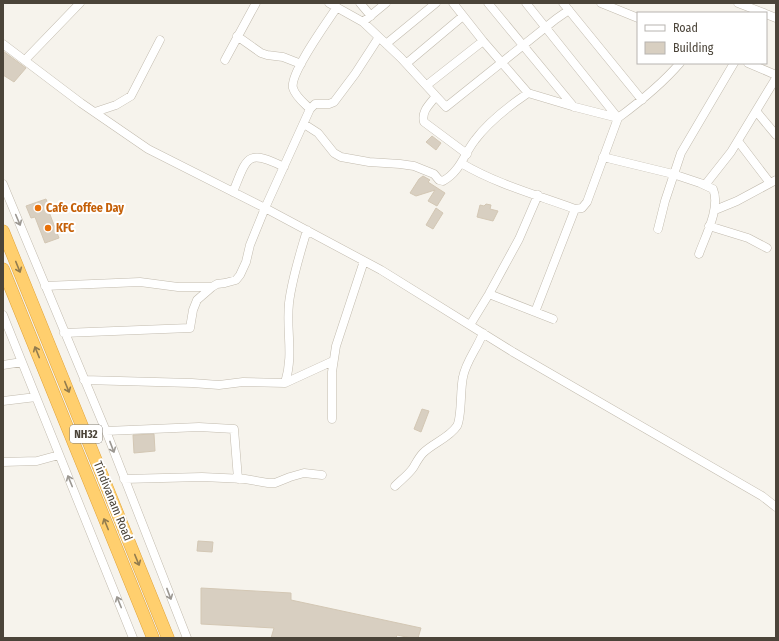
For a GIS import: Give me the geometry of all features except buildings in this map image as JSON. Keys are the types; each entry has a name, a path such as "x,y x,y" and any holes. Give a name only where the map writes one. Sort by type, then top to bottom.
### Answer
{"highway":[{"name":"Tindivanam Road","path":"3,231 168,638"},
{"name":"NH32","path":"3,269 153,638"}],"street":[{"path":"25,60 80,3"},
{"path":"225,60 256,3"},
{"path":"330,3 363,22 406,63 446,107 569,10"},
{"path":"360,3 371,16"},
{"path":"363,22 386,3"},
{"path":"386,44 436,3"},
{"path":"453,3 483,41 528,93 618,118"},
{"path":"488,3 574,107"},
{"path":"526,3 618,118"},
{"path":"563,3 642,100"},
{"path":"601,3 637,18"},
{"path":"738,3 760,12"},
{"path":"310,109 297,96 292,86 294,77 337,7"},
{"path":"406,63 463,16"},
{"path":"237,36 261,53 283,57 301,64"},
{"path":"64,333 190,328 193,310 197,300 217,284 226,284 236,280 240,275 265,208 310,109 315,104 329,104 334,102 355,74 379,37"},
{"path":"95,112 123,102 131,96 160,40"},
{"path":"427,85 483,41"},
{"path":"3,44 148,149 265,208 364,261 482,333 762,496 776,507"},
{"path":"461,163 482,175 575,209 582,208 587,202 618,118 642,100 668,77 679,64"},
{"path":"658,230 661,214 681,153 733,64"},
{"path":"750,64 776,75"},
{"path":"705,185 721,166 738,141 776,78"},
{"path":"304,124 318,133 334,154 341,157 369,162 414,166 434,174 439,180 443,181 453,173 461,163 474,141 485,128 512,104 528,93"},
{"path":"436,96 424,112 424,122 467,154"},
{"path":"756,111 776,135"},
{"path":"715,210 737,201 773,181 738,141"},
{"path":"233,192 245,164 249,159 260,157 268,159 284,167"},
{"path":"604,157 673,174 713,189 715,194 715,210 699,254"},
{"path":"3,184 106,431 188,638"},
{"path":"470,325 519,239 538,195"},
{"path":"534,312 575,209"},
{"path":"709,226 748,238 768,248"},
{"path":"284,383 289,371 290,359 289,304 293,279 307,230"},
{"path":"332,419 332,372 336,346 364,261"},
{"path":"45,286 140,282 178,287 212,287"},
{"path":"489,294 552,319"},
{"path":"3,315 133,638"},
{"path":"395,486 412,469 422,455 457,426 460,415 461,389 466,364 479,344 482,333"},
{"path":"84,380 218,385 243,382 284,383 333,361"},
{"path":"3,366 22,362"},
{"path":"3,401 36,397"},
{"path":"106,431 199,427 234,429 238,479"},
{"path":"3,462 37,461 59,455"},
{"path":"124,479 202,477 275,483 304,473 322,475"}],"place":[{"name":"Cafe Coffee Day","path":"38,208"},
{"name":"KFC","path":"48,228"}]}
